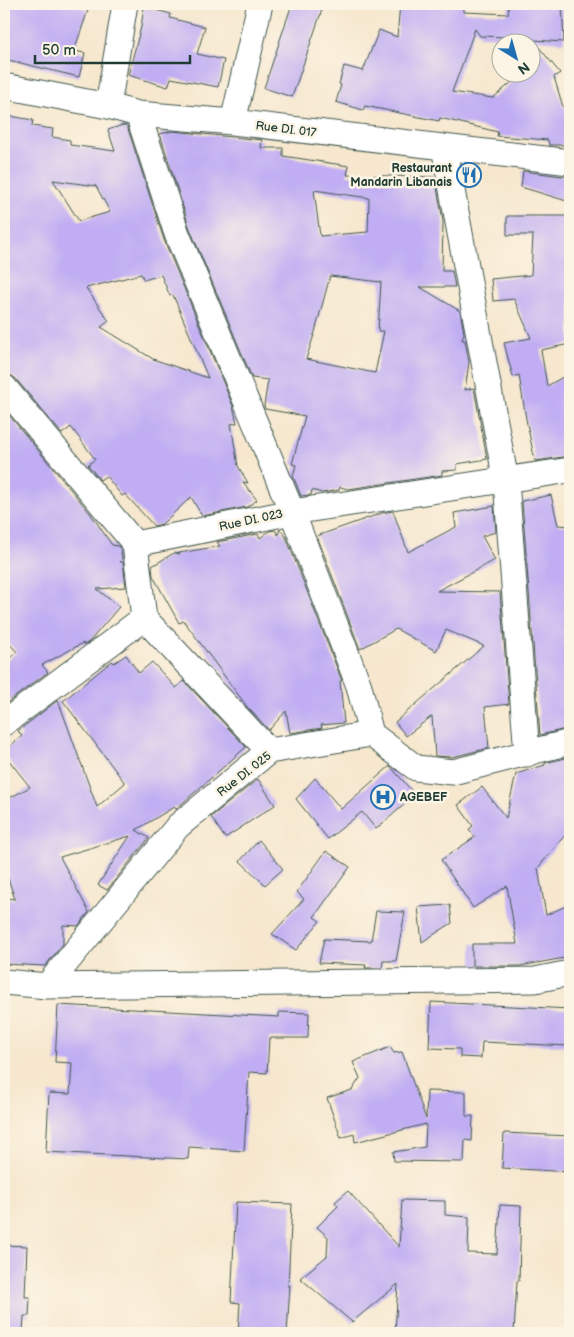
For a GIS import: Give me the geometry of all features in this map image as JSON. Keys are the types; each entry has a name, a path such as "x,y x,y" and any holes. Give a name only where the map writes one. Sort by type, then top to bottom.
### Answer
{"street":[{"path":"108,106 125,4"},
{"path":"232,122 260,4"},
{"name":"Rue DI. 017","path":"4,86 108,106 138,114 232,122 570,162"},
{"path":"138,114 176,234 292,512 359,686 371,734 416,768 453,772 570,742"},
{"path":"444,147 506,481 527,754"},
{"path":"4,387 135,544 144,618 269,751"},
{"name":"Rue DI. 023","path":"135,544 292,512 570,470"},
{"path":"4,723 144,618"},
{"name":"Rue DI. 025","path":"47,986 178,826 269,751 371,734"},
{"path":"4,982 47,986 534,980 570,973"}],"building":[{"path":"4,4 71,4 88,10 74,51 85,53 79,77 4,59"},
{"path":"292,4 324,4 292,97 264,88"},
{"path":"400,4 464,4 464,12 508,14 509,4 562,4 564,42 542,41 542,32 492,32 492,36 480,36 475,29 452,92 493,98 512,82 542,82 542,51 560,73 554,77 563,107 570,106 570,145 549,145 548,140 497,136 498,132 440,118 439,121 365,106 363,110 336,102 344,66 363,71 379,30 397,37"},
{"path":"144,7 171,14 170,18 205,27 197,54 224,60 218,87 171,78 168,87 128,75 141,27"},
{"path":"4,115 33,120 32,126 53,129 52,137 70,140 70,145 115,151 108,130 123,125 127,126 164,240 233,406 237,423 231,424 238,466 248,483 243,482 257,500 247,507 202,516 191,497 162,524 154,526 125,494 122,496 106,476 100,480 88,465 95,459 71,427 62,434 15,378 4,373","holes":["53,180 96,186 110,212 79,221","141,274 144,280 161,275 170,296 173,295 208,378 153,359 101,327 109,321 86,288"]},
{"path":"172,131 262,140 261,148 283,148 283,156 349,166 347,175 435,177 443,221 442,271 452,271 455,287 420,287 460,311 464,333 462,340 465,340 469,362 465,390 474,388 487,459 457,464 457,470 442,471 442,475 348,489 340,487 339,490 322,493 312,490 311,495 301,496 293,476 296,465 292,464 305,416 265,409 268,380 252,378 190,229 160,134","holes":["314,190 369,198 368,232 320,236","330,276 381,282 378,331 384,331 375,373 306,359"]},
{"path":"523,171 570,177 570,202 521,187"},
{"path":"507,216 570,216 570,344 541,350 547,386 570,373 570,456 535,461 519,375 513,377 504,343 531,338 514,299 493,301 491,279 531,275 533,235 507,235"},
{"path":"4,409 90,513 112,545 118,546 121,550 122,560 120,562 123,562 126,587 97,589 119,607 89,642 84,645 83,643 42,665 48,672 4,705 4,663 17,652 4,638"},
{"path":"551,495 558,525 570,526 570,728 540,735 522,501"},
{"path":"494,506 496,532 482,536 495,560 437,591 500,592 509,704 485,707 489,748 452,757 435,756 432,716 406,736 395,722 484,646 446,630 436,651 396,629 360,649 317,536 382,513 393,511 408,552 456,527 454,513"},
{"path":"280,529 286,537 342,681 340,681 344,723 321,725 322,728 290,733 286,711 269,730 248,708 184,621 179,623 153,576 152,566 174,553 180,554 220,546 217,542 258,534 260,538 269,531 275,530 278,535"},
{"path":"126,655 139,673 152,662 176,688 184,681 246,747 176,809 174,807 136,830 149,838 107,890 98,885 130,836 60,857 89,912 78,926 63,925 63,944 45,966 4,964 4,898 15,899 4,867 4,801 30,787 4,754 4,751 22,736 18,731 58,700 97,807 125,783 63,701 112,661 114,663"},
{"path":"570,757 570,829 538,868 546,915 570,904 570,957 520,966 472,966 472,944 517,944 507,886 473,908 441,860 475,837 469,829 473,826 458,805 482,787 506,818 516,774 545,765 545,763"},
{"path":"390,766 412,791 412,798 376,829 362,812 328,839 296,799 315,778 341,809"},
{"path":"258,779 275,805 225,838 211,817"},
{"path":"259,840 283,869 265,885 240,861"},
{"path":"326,851 350,867 314,917 320,921 296,950 272,934 304,899 297,892"},
{"path":"450,905 452,923 422,942 418,907"},
{"path":"376,911 405,912 396,961 383,961 382,968 365,968 366,965 319,963 324,939 371,941"},
{"path":"431,1002 570,1009 570,1046 482,1042 481,1058 460,1057 460,1049 429,1048"},
{"path":"58,1005 279,1017 279,1012 309,1013 308,1038 269,1038 267,1073 249,1072 244,1151 189,1147 188,1159 46,1152 49,1093 70,1094 72,1063 55,1062"},
{"path":"390,1047 394,1053 402,1052 426,1119 427,1091 466,1092 466,1116 473,1116 472,1141 465,1140 464,1162 394,1161 393,1152 425,1147 426,1124 355,1142 354,1134 341,1138 327,1098 352,1090 360,1078 353,1062"},
{"path":"504,1133 570,1136 570,1172 502,1168"},
{"path":"348,1191 399,1247 402,1200 445,1201 445,1215 469,1217 468,1253 497,1254 500,1205 521,1206 519,1281 517,1281 514,1333 395,1333 398,1284 352,1322 300,1278 327,1256 328,1237 317,1227 338,1206 335,1202"},
{"path":"236,1202 292,1204 287,1333 238,1333 240,1303 231,1302"},
{"path":"4,1245 27,1246 25,1297 30,1297 29,1316 24,1316 23,1333 4,1333"}],"place":[{"name":"Restaurant Mandarin Libanais","path":"469,175"},
{"name":"AGEBEF","path":"383,797"}]}
